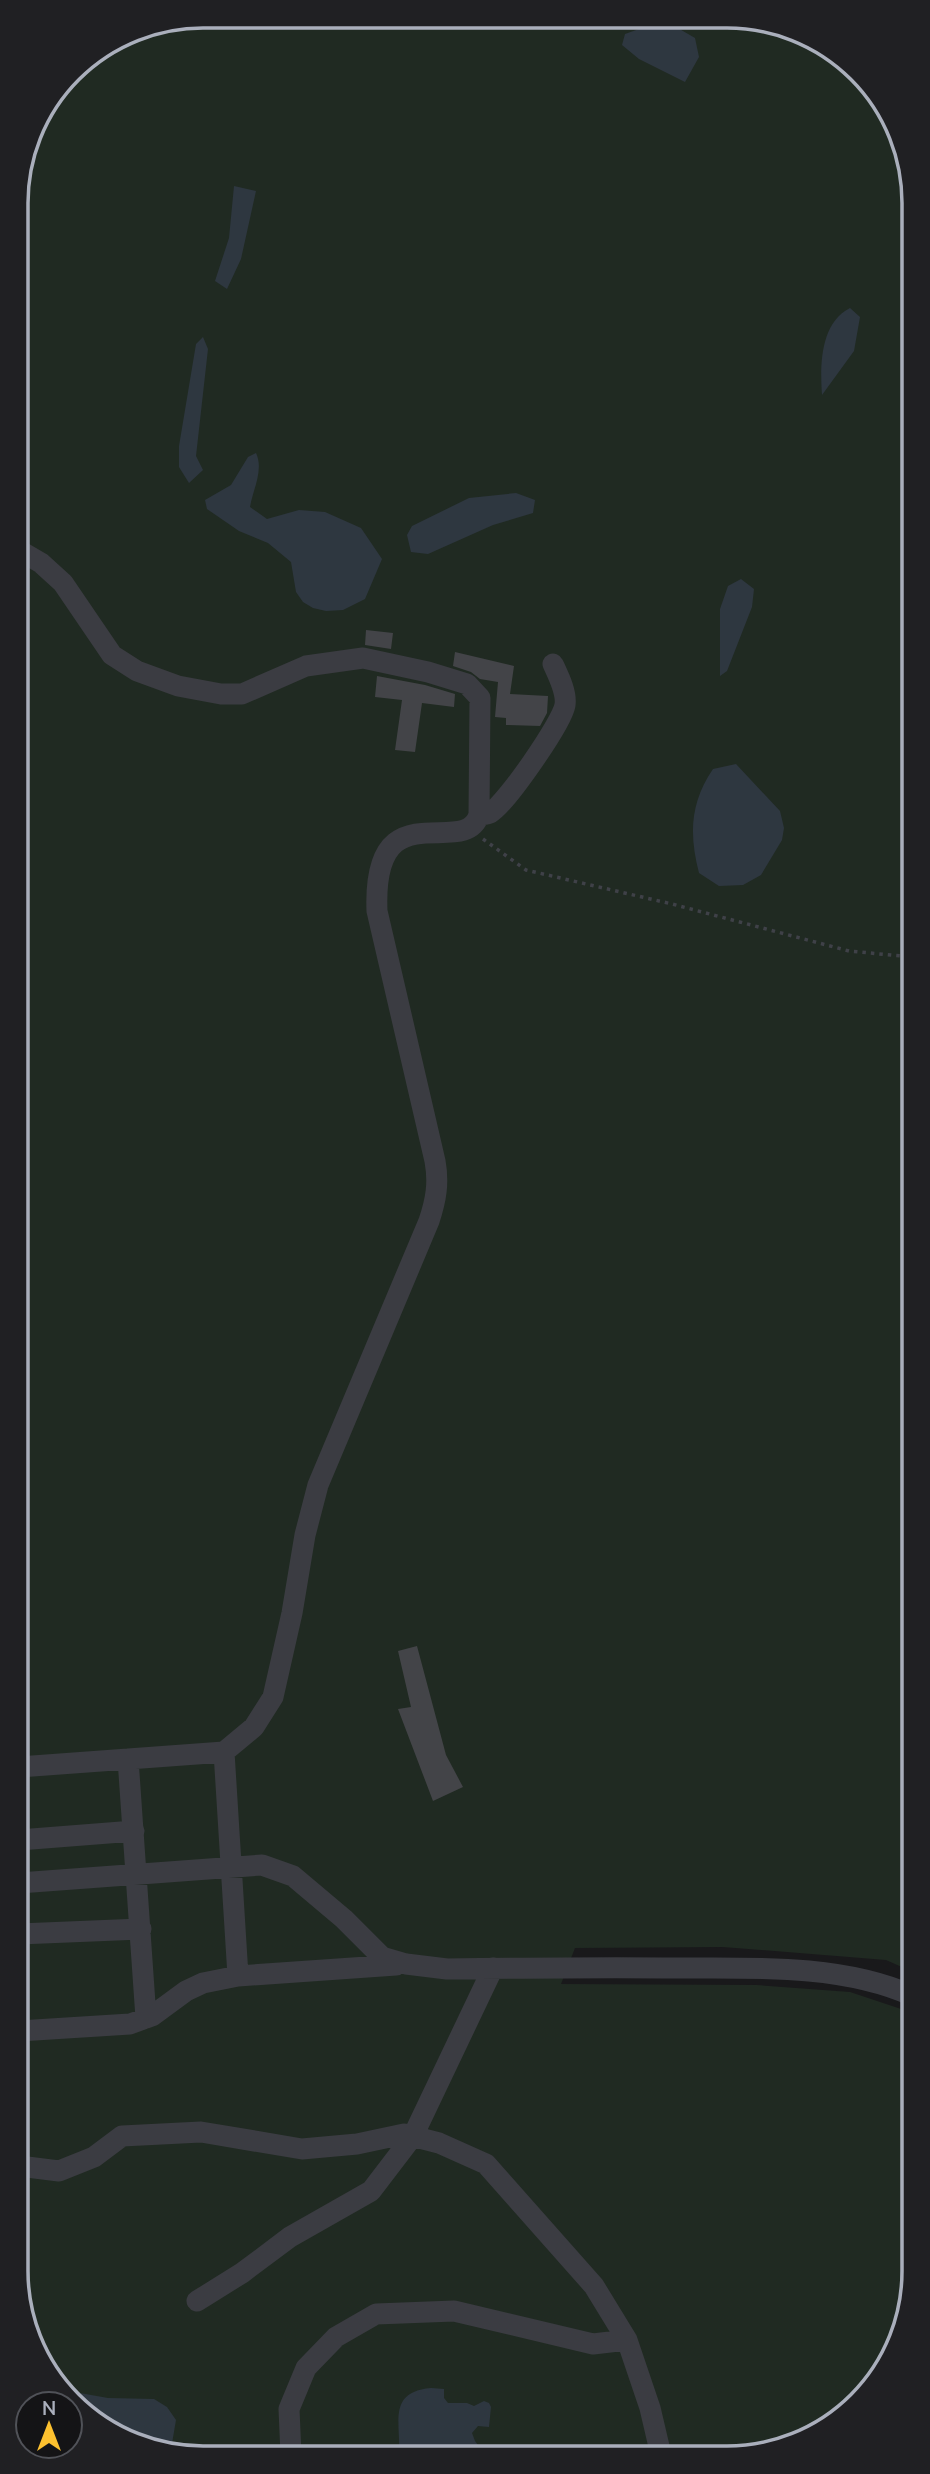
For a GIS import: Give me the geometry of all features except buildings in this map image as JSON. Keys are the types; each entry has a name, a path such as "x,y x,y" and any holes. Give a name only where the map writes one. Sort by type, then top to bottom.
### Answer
{"lane":[{"path":"28,555 63,583 112,655 137,671 178,686 221,694 242,694 306,666 363,658 428,672 467,684 480,698 475,822"},
{"path":"28,1766 224,1752 254,1727 273,1696 292,1613 304,1535 317,1485 436,1199 438,1179 435,1161 377,911 376,889 379,873 383,860 400,838 475,822 489,814 502,800 529,767 565,705 561,680 553,664"},
{"path":"224,1752 238,1976"},
{"path":"128,1759 146,2018"},
{"path":"28,1839 134,1831"},
{"path":"28,1882 262,1865 293,1876 344,1919 382,1957 405,1964 447,1969 809,1970 860,1980 902,1992"},
{"path":"28,1934 141,1928"},
{"path":"28,2030 130,2024 146,2018 203,1983 238,1976 405,1964"},
{"path":"197,2301 242,2273 290,2237 371,2191 413,2136 493,1968"},
{"path":"28,2167 59,2171 94,2157 122,2136 165,2133 201,2132 302,2149 358,2144 404,2134 439,2143 486,2164 594,2286 628,2340 659,2446"},
{"path":"291,2446 289,2409 306,2368 336,2337 376,2314 454,2311 593,2344 628,2340"}],"path":[{"path":"475,822 526,870 672,904 849,951 902,956"}],"shaded area":[{"path":"203,28 750,29 794,41 815,51 851,79 879,115 896,158 902,203 902,1967 886,1960 723,1947 575,1948 561,1984 757,1985 850,1992 902,2009 902,2283 899,2305 889,2338 866,2378 842,2403 805,2428 772,2440 727,2446 180,2445 147,2437 106,2417 84,2399 84,2390 75,2390 71,2386 46,2349 34,2316 28,2271 28,191 37,147 57,106 79,79 106,57 147,37 180,29"},
{"path":"642,28 678,28 695,38 699,57 685,82 639,59 622,45 625,34"},
{"path":"234,186 256,191 241,259 227,289 215,281 229,238"},
{"path":"850,308 860,317 854,351 822,395 821,371 827,334 840,315"},
{"path":"203,337 208,349 196,456 203,470 189,483 179,467 179,446 196,344"},
{"path":"256,453 259,466 250,507 267,519 299,510 325,512 361,528 382,559 365,599 343,610 326,611 313,608 303,602 296,592 291,562 268,543 239,531 207,509 205,500 231,485 248,457"},
{"path":"516,493 535,500 533,513 493,525 428,554 411,552 407,535 412,526 469,498"},
{"path":"741,579 754,589 752,607 727,671 720,676 720,609 728,586"},
{"path":"736,764 780,811 784,828 782,840 761,875 743,885 719,886 699,873 694,845 694,819 700,794 713,769"},
{"path":"444,2389 444,2398 448,2403 467,2403 474,2406 484,2401 489,2403 489,2427 478,2426 472,2433 479,2446 399,2446 399,2411 408,2396 417,2391"},
{"path":"84,2394 108,2398 154,2399 167,2407 176,2420 172,2444 125,2428 88,2403"}]}
